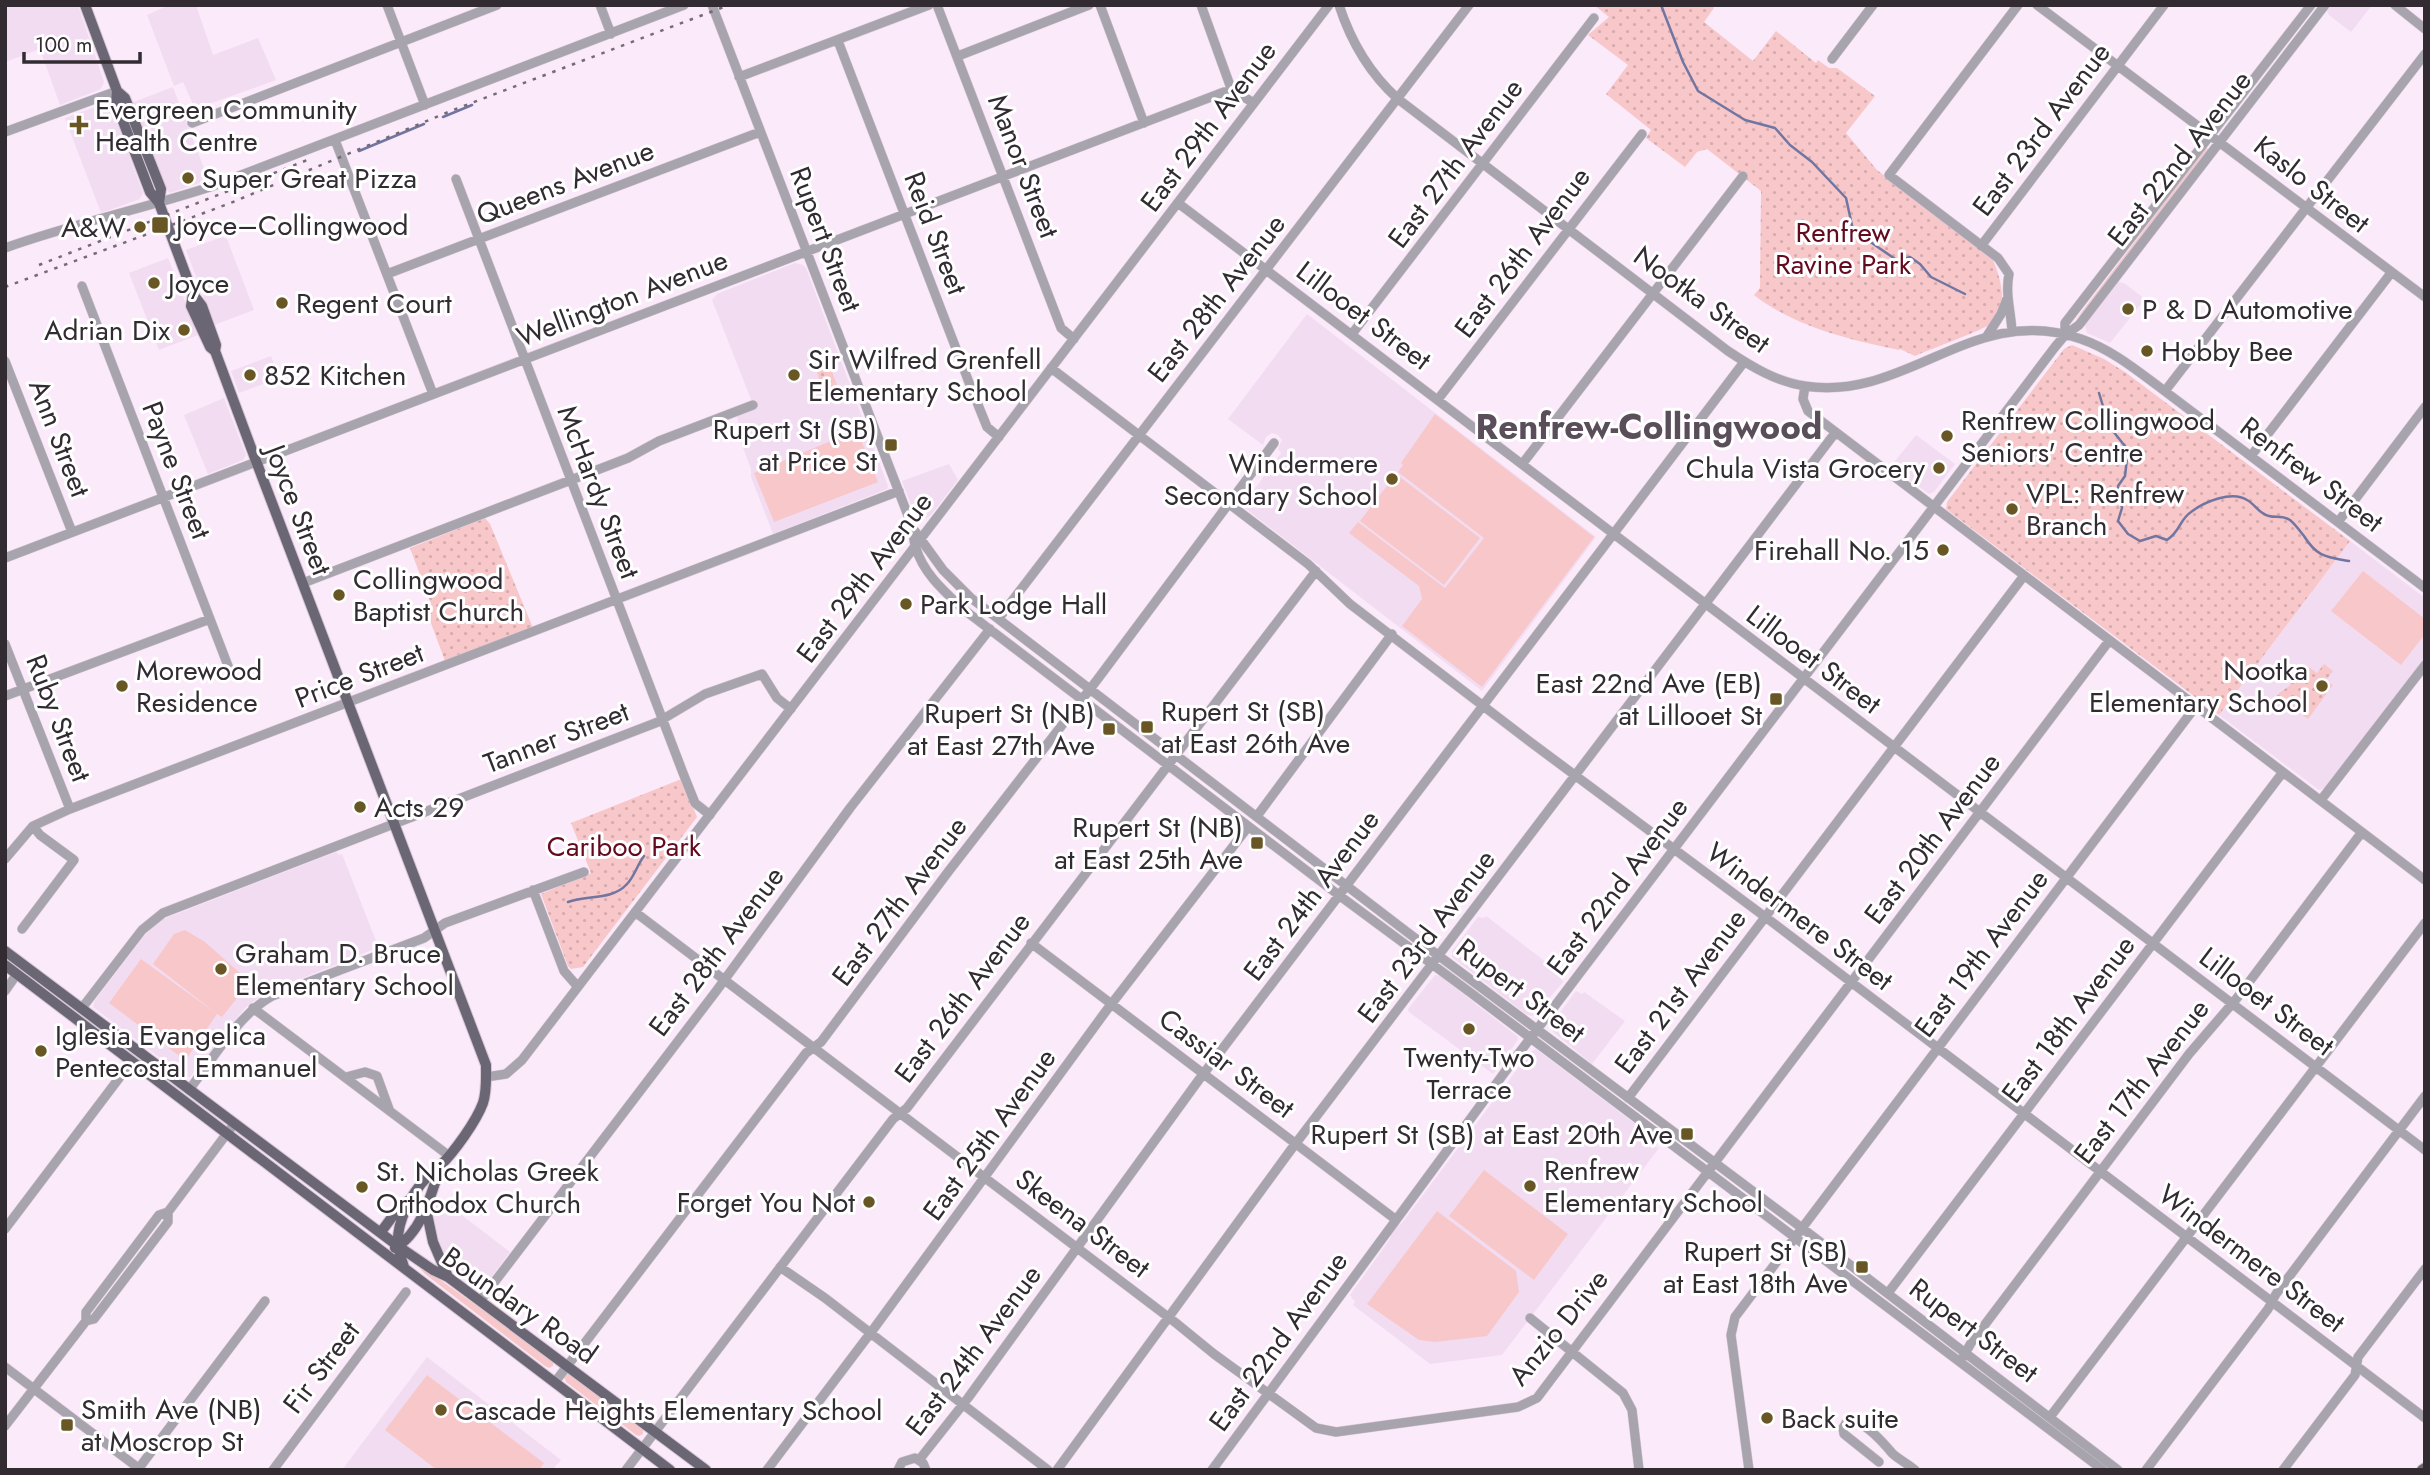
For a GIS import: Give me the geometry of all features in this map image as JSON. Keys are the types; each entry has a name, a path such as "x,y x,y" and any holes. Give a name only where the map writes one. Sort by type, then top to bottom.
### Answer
{"main road":[{"name":"Joyce Street","path":"85,5 117,91 125,98 161,189 159,203 193,294 191,306 210,347 215,351 478,1043 486,1065 486,1077"},
{"name":"Boundary Road","path":"5,951 398,1246 449,1277 706,1470"},
{"name":"Boundary Road","path":"5,965 670,1470"},
{"path":"380,1251 398,1246 410,1235 426,1209 440,1167 474,1121 482,1104 486,1077"},
{"path":"404,1267 398,1246 401,1225 411,1199 428,1176 440,1167"},
{"path":"381,1232 398,1209 411,1199"},
{"path":"426,1209 433,1242 449,1277"}],"street":[{"path":"387,5 425,105"},
{"path":"192,123 497,5"},
{"path":"600,5 611,34"},
{"path":"5,248 64,227 210,187 684,5"},
{"name":"Rupert Street","path":"712,5 927,569 940,587 963,609 1248,827 1340,896 1436,961 1708,1172 1795,1237 2050,1417 2118,1470"},
{"path":"739,77 929,5"},
{"name":"Manor Street","path":"937,5 1061,328 1074,339"},
{"path":"958,56 1089,5"},
{"path":"1100,5 1143,113 1144,123"},
{"path":"1201,5 1232,91 1254,103"},
{"name":"East 29th Avenue","path":"486,1077 506,1073 516,1066 1329,5"},
{"name":"Nootka Street","path":"1339,5 1362,57 1398,99 1744,362 1782,380 1805,386 1845,387 1876,381 1964,343 1987,336"},
{"name":"East 28th Avenue","path":"999,618 1469,5"},
{"path":"1987,336 2007,299 2009,274 1998,258 1889,174 2018,5"},
{"name":"Kaslo Street","path":"2037,5 2425,298"},
{"name":"East 23rd Avenue","path":"1981,246 2164,5"},
{"name":"East 22nd Avenue","path":"2065,335 2065,323 2311,5"},
{"name":"East 22nd Avenue","path":"1212,1470 1395,1219 1672,849 2065,335 2079,326 2325,5"},
{"path":"2395,5 2425,29"},
{"path":"1832,59 1868,7"},
{"name":"East 27th Avenue","path":"1352,334 1594,18"},
{"name":"Reid Street","path":"838,41 987,426 999,437"},
{"path":"2165,391 2425,54"},
{"path":"5,132 117,91"},
{"name":"Wellington Avenue","path":"5,558 1232,91"},
{"name":"Queens Avenue","path":"387,274 760,132"},
{"name":"East 26th Avenue","path":"1439,398 1642,134"},
{"path":"335,140 433,394"},
{"path":"1523,463 1743,176"},
{"name":"McHardy Street","path":"456,179 695,803 710,815"},
{"name":"Lillooet Street","path":"1178,203 1439,398 1705,605 2425,1150"},
{"path":"2251,456 2391,273"},
{"name":"Payne Street","path":"82,286 230,671"},
{"path":"2007,299 2011,307 2012,332"},
{"name":"Renfrew Street","path":"1987,336 2042,331 2080,338 2115,355 2425,587"},
{"name":"Ann Street","path":"5,360 72,533"},
{"name":"East 24th Avenue","path":"919,1460 963,1405 1204,1074 1744,362"},
{"name":"Windermere Street","path":"1051,368 1316,571 1350,604 2425,1418"},
{"path":"1805,386 1804,405 1835,433 2425,880"},
{"path":"303,583 571,480 659,441 753,405"},
{"path":"2338,522 2425,407"},
{"name":"East 23rd Avenue","path":"1057,1470 1296,1144 1835,433"},
{"name":"East 27th Avenue","path":"555,1382 805,1055 822,1041 1274,443"},
{"name":"Price Street","path":"5,859 33,826 70,809 899,491"},
{"name":"Rupert Street","path":"918,543 957,584 999,618 1348,886 1436,961"},
{"name":"East 26th Avenue","path":"626,1470 893,1119 907,1108 1316,571"},
{"name":"East 21st Avenue","path":"1628,1098 2023,577"},
{"path":"5,696 210,619"},
{"name":"East 28th Avenue","path":"480,1301 724,980 850,808 990,629"},
{"path":"1257,816 1392,634"},
{"name":"East 20th Avenue","path":"1715,1163 2109,641"},
{"name":"Ruby Street","path":"5,644 70,809"},
{"path":"2320,800 2425,665"},
{"name":"Tanner Street","path":"82,1008 142,930 158,917 664,719 705,694 762,674 777,698 791,709"},
{"name":"East 19th Avenue","path":"1749,1470 1731,1329 1740,1310 2196,706"},
{"name":"East 18th Avenue","path":"1888,1293 2283,772"},
{"path":"22,929 74,860 40,835 33,826"},
{"name":"East 25th Avenue","path":"767,1470 1112,1004 1248,827"},
{"name":"East 17th Avenue","path":"1963,1357 2189,1054 2232,1003 2362,832"},
{"path":"189,1090 253,1009 272,996 424,938 445,923 584,872"},
{"path":"533,890 564,971 578,987"},
{"name":"Skeena Street","path":"635,912 1268,1393"},
{"path":"2050,1417 2425,923"},
{"name":"Cassiar Street","path":"1031,943 1395,1219"},
{"path":"5,990 17,974"},
{"path":"253,1009 448,1155"},
{"name":"Rupert Street","path":"1533,1034 1628,1098 1888,1293 2103,1470"},
{"path":"5,1229 132,1061"},
{"path":"346,1077 365,1072 377,1076 390,1111"},
{"path":"2146,1470 2425,1096"},
{"path":"5,1426 86,1321 94,1320 168,1222 168,1212 234,1124"},
{"name":"Anzio Drive","path":"1268,1393 1316,1428 1336,1432 1518,1407 1537,1398 1715,1163"},
{"path":"780,1267 1048,1470"},
{"path":"2283,1470 2355,1376 2358,1357 2425,1269"},
{"name":"Fir Street","path":"273,1470 406,1292"},
{"path":"5,1367 140,1469 265,1301"},
{"path":"1530,1318 1623,1393 1632,1410 1639,1470"},
{"path":"1894,1455 1885,1456 1876,1466 1844,1434 1843,1428 1850,1420 1858,1422 1915,1470"},
{"name":"East 24th Avenue","path":"898,1470 906,1460 919,1460"},
{"name":"East 24th Avenue","path":"919,1460 926,1470"}],"shaded area":[{"path":"5,5 78,5 104,82 101,89 60,105 40,49 5,62"},
{"path":"169,5 196,5 213,55 258,38 276,80 195,109 183,82 174,86 147,15"},
{"path":"2331,5 2372,5 2351,32 2329,15 2327,11"},
{"path":"173,87 207,176 204,176 202,182 170,193 164,188 131,103"},
{"path":"109,102 143,193 140,199 101,213 65,118"},
{"path":"222,237 227,239 254,310 214,325 186,250"},
{"path":"168,258 198,335 159,350 129,273"},
{"name":"Sir Wilfred Grenfell Elementary School","path":"795,263 806,268 888,486 887,489 773,534 736,429 739,427 737,416 756,407 712,300 717,294"},
{"path":"2118,282 2124,283 2145,299 2110,343 2087,333 2085,325"},
{"name":"Windermere Secondary School","path":"1307,314 1596,537 1482,691 1242,506 1281,453 1278,449 1282,440 1272,433 1266,437 1263,445 1228,419"},
{"path":"271,356 279,378 239,393 231,371"},
{"path":"224,398 246,455 243,460 208,474 184,415"},
{"path":"1916,435 1955,464 1934,492 1929,494 1891,466"},
{"path":"949,464 958,480 931,515 920,518 914,513 902,481"},
{"name":"Nootka Elementary School","path":"2350,541 2425,598 2425,658 2325,788 2319,790 2219,715"},
{"name":"Graham D. Bruce Elementary School","path":"336,852 342,854 378,946 263,994 245,1008 190,1077 185,1077 93,1007 95,1000 144,936 161,920"},
{"path":"1486,916 1559,972 1563,982 1534,1016 1527,1015 1452,957 1452,951 1478,917"},
{"name":"Twenty-Two Terrace","path":"1435,975 1440,976 1517,1036 1518,1040 1493,1074 1409,1012 1408,1009"},
{"path":"1576,991 1582,994 1584,992 1625,1021 1592,1064 1551,1030 1552,1023"},
{"name":"Renfrew Elementary School","path":"1536,1049 1658,1141 1656,1147 1659,1148 1502,1355 1430,1364 1353,1305 1355,1302 1350,1295 1391,1234 1530,1052"},
{"path":"438,1197 510,1252 484,1287 478,1286 447,1260 440,1249 432,1212 434,1199"},
{"name":"Cascade Heights Elementary School","path":"427,1357 561,1460 552,1470 342,1470"}],"green space":[{"name":"Renfrew Ravine Park","path":"1594,5 1711,5 1714,8 1704,22 1753,61 1776,31 1816,63 1818,60 1829,68 1837,68 1875,96 1846,133 1877,170 1993,260 1999,276 2002,301 1992,323 1915,356 1900,349 1861,342 1805,324 1754,295 1760,288 1761,191 1707,149 1697,152 1685,167 1646,138 1651,130 1606,94 1628,65 1588,35 1609,17"},
{"path":"2206,148 2209,149 2101,291 2074,322"},
{"path":"2072,345 2125,372 2350,541 2219,715 1946,509 1947,502 2064,349"},
{"path":"828,361 842,398 827,404 815,366"},
{"path":"1435,414 1594,537 1482,687 1402,626 1422,599 1419,586 1349,533 1358,522 1445,588 1484,538 1398,472 1403,465 1401,463"},
{"path":"857,430 878,482 774,522 754,473"},
{"path":"1396,474 1480,538 1444,585 1360,521"},
{"path":"485,518 490,524 533,628 445,661 425,607 431,604 410,548"},
{"path":"2363,571 2425,619 2425,634 2401,665 2331,611"},
{"path":"2324,664 2333,671 2326,680 2333,685 2308,719 2287,705 2284,708 2273,700 2306,665 2317,673"},
{"name":"Cariboo Park","path":"682,780 697,817 583,967 571,969 541,894 591,873 571,823"},
{"path":"185,930 205,942 250,982 222,1017 153,964 174,934"},
{"path":"141,959 217,1014 187,1058 182,1058 109,1003"},
{"path":"1484,1170 1568,1234 1534,1280 1449,1216"},
{"path":"1437,1211 1516,1271 1519,1292 1487,1336 1435,1342 1419,1340 1367,1304"},
{"path":"413,1261 553,1359 553,1366 545,1366 425,1274"},
{"path":"569,1372 643,1429 643,1434 636,1435 566,1382 564,1377"},
{"path":"427,1375 544,1463 539,1470 437,1470 385,1430"}],"waterway":[{"path":"1661,5 1683,62 1698,91 1745,120 1775,128 1846,198 1853,230 1898,261 1910,257 1931,277 1965,294"},
{"path":"443,117 472,105"},
{"path":"359,151 424,124"},
{"path":"2099,393 2109,426 2128,450 2125,476 2118,486 2122,508 2118,521 2128,534 2140,541 2156,536 2167,540 2184,518 2197,508 2218,498 2234,496 2247,500 2266,515 2290,520 2313,548 2323,555 2349,561"},
{"path":"568,902 620,890 631,879 644,856"}],"railway":[{"path":"5,287 228,204 453,110 729,5"},
{"path":"39,265 310,159"}],"place":[{"name":"Evergreen Community Health Centre","path":"79,125"},
{"name":"Super Great Pizza","path":"188,178"},
{"name":"Joyce–Collingwood","path":"160,225"},
{"name":"A&W","path":"140,227"},
{"name":"Joyce","path":"154,283"},
{"name":"Regent Court","path":"282,303"},
{"name":"P & D Automotive","path":"2128,309"},
{"name":"Adrian Dix","path":"184,330"},
{"name":"Hobby Bee","path":"2147,351"},
{"name":"852 Kitchen","path":"250,375"},
{"name":"Sir Wilfred Grenfell Elementary School","path":"794,375"},
{"name":"Renfrew Collingwood Seniors' Centre","path":"1947,436"},
{"name":"Rupert St (SB) at Price St","path":"891,445"},
{"name":"Chula Vista Grocery","path":"1939,468"},
{"name":"Windermere Secondary School","path":"1392,479"},
{"name":"VPL: Renfrew Branch","path":"2012,509"},
{"name":"Firehall No. 15","path":"1943,550"},
{"name":"Collingwood Baptist Church","path":"339,595"},
{"name":"Park Lodge Hall","path":"906,604"},
{"name":"Morewood Residence","path":"122,686"},
{"name":"Nootka Elementary School","path":"2322,686"},
{"name":"East 22nd Ave (EB) at Lillooet St","path":"1776,699"},
{"name":"Rupert St (SB) at East 26th Ave","path":"1147,727"},
{"name":"Rupert St (NB) at East 27th Ave","path":"1109,729"},
{"name":"Acts 29","path":"360,807"},
{"name":"Rupert St (NB) at East 25th Ave","path":"1257,843"},
{"name":"Graham D. Bruce Elementary School","path":"221,969"},
{"name":"Twenty-Two Terrace","path":"1469,1029"},
{"name":"Iglesia Evangelica Pentecostal Emmanuel","path":"41,1051"},
{"name":"Rupert St (SB) at East 20th Ave","path":"1687,1134"},
{"name":"Renfrew Elementary School","path":"1530,1186"},
{"name":"St. Nicholas Greek Orthodox Church","path":"362,1187"},
{"name":"Forget You Not","path":"869,1202"},
{"name":"Rupert St (SB) at East 18th Ave","path":"1862,1267"},
{"name":"Cascade Heights Elementary School","path":"441,1410"},
{"name":"Back suite","path":"1767,1418"},
{"name":"Smith Ave (NB) at Moscrop St","path":"67,1425"}],"district":[{"name":"Renfrew-Collingwood","path":"1649,427"}]}
